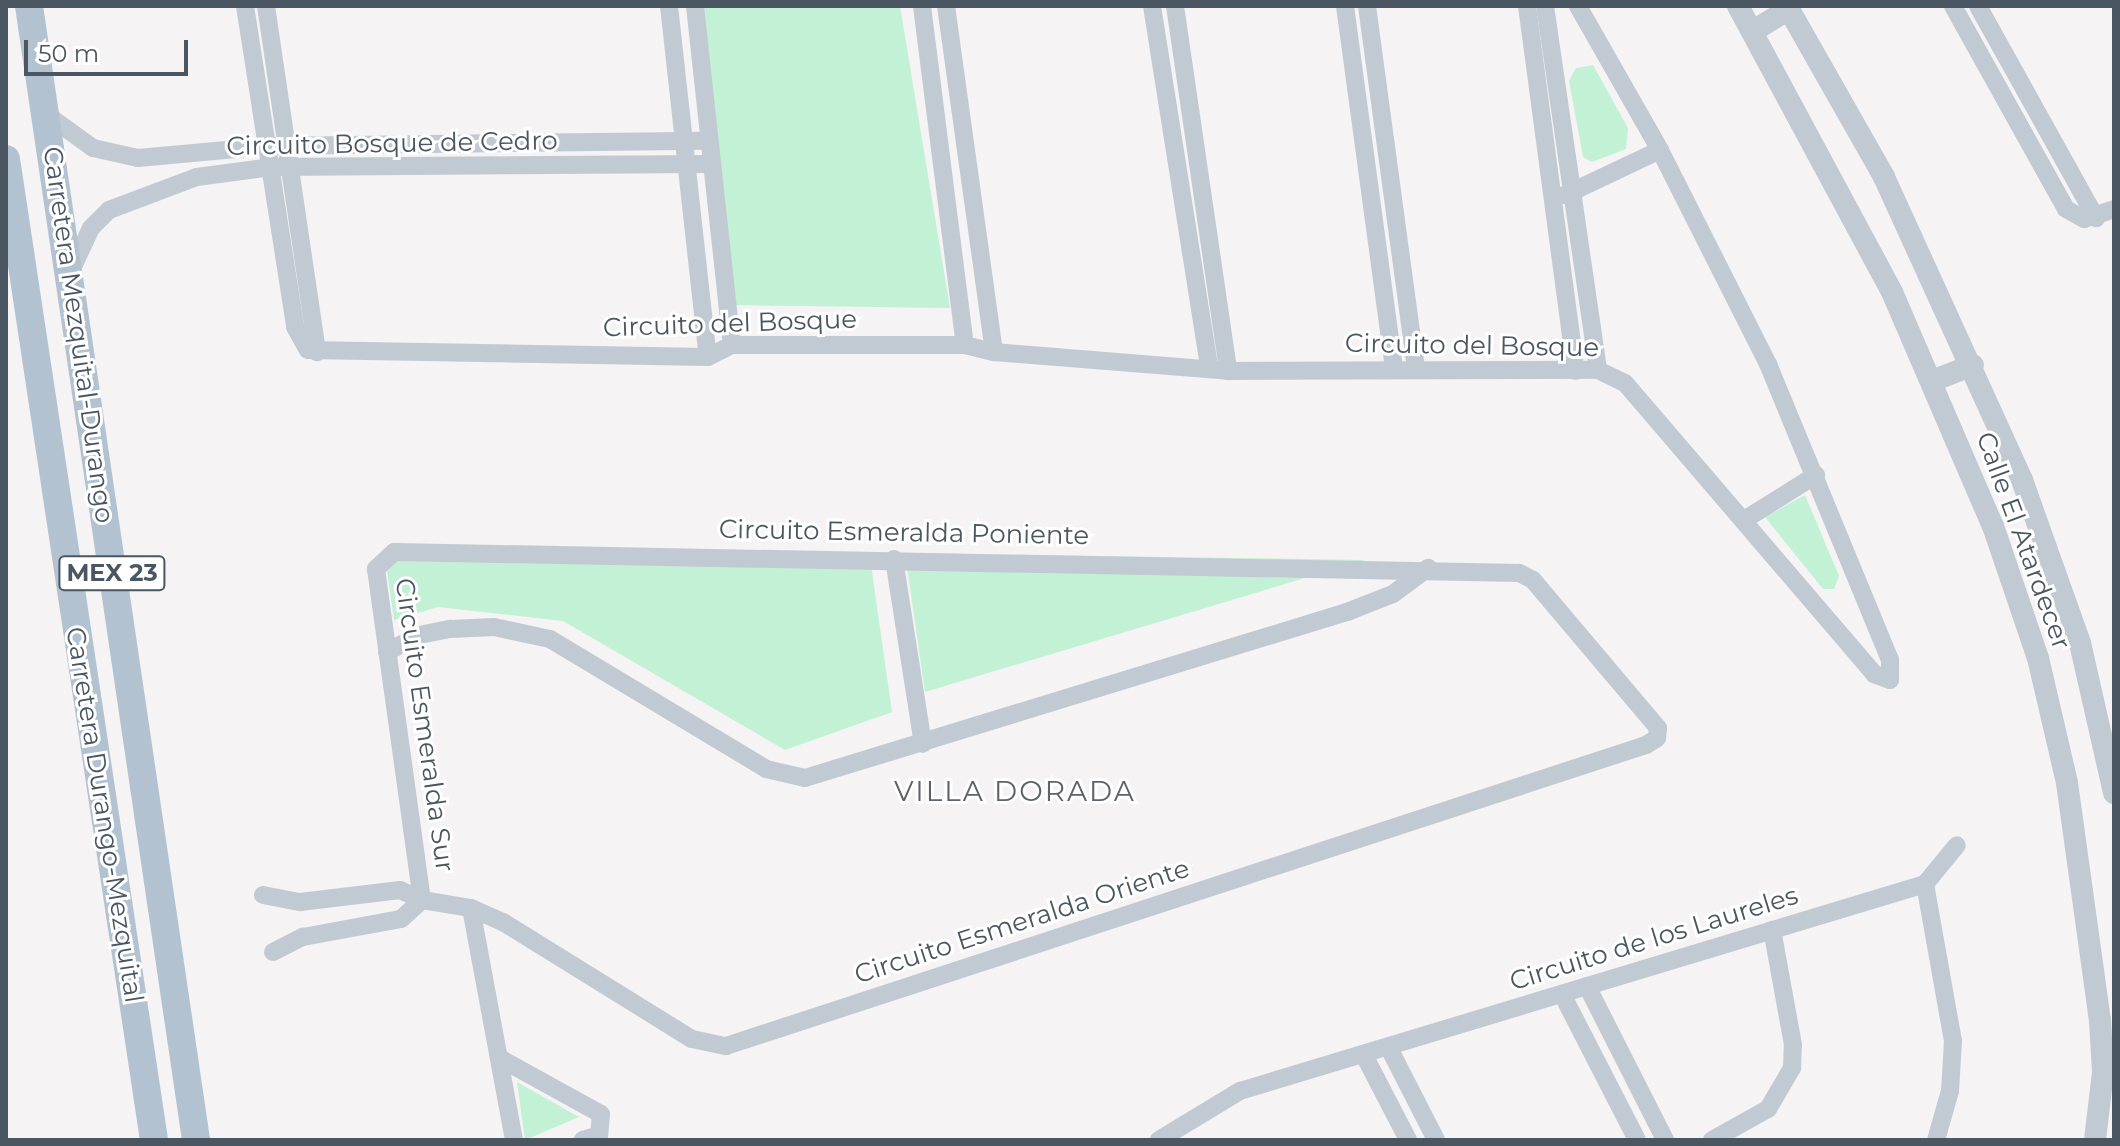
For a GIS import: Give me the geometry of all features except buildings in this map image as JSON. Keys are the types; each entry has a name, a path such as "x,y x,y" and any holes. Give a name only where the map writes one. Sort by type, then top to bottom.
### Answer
{"main road":[{"name":"Carretera Mezquital-Durango","path":"29,6 196,1140"},
{"name":"Carretera Durango-Mezquital","path":"6,159 154,1140"}],"street":[{"name":"Circuito del Bosque","path":"245,6 277,146"},
{"name":"Circuito del Bosque","path":"266,6 295,327 304,345 317,352 708,357 732,345 965,345 994,352 1209,366 1228,371 1598,370 1625,383 1874,674 1890,680 1890,660 1768,364 1660,150 1578,6"},
{"path":"669,6 708,357"},
{"path":"695,6 707,141 732,345"},
{"path":"922,6 965,345"},
{"path":"946,6 994,352"},
{"path":"1152,6 1209,366"},
{"path":"1175,6 1228,371"},
{"path":"1345,6 1394,369"},
{"path":"1367,6 1416,369"},
{"path":"1527,6 1576,371"},
{"path":"1545,6 1598,370"},
{"name":"Calle El Atardecer","path":"1738,6 1856,217 1932,381 2013,579 2055,720 2107,1020 2102,1100 2095,1140"},
{"path":"1953,6 2059,199 2074,215 2096,218 2114,209"},
{"path":"1978,6 2096,218"},
{"path":"1753,31 1788,7"},
{"name":"Calle El Atardecer","path":"1788,7 1884,177 1973,365 2076,630 2100,715 2114,793"},
{"name":"Circuito Bosque de Cedro","path":"46,114 93,148 121,157 193,155 277,146 707,141"},
{"path":"941,138 964,137"},
{"path":"1364,141 1385,138"},
{"path":"491,143 494,166"},
{"path":"1175,148 1196,146"},
{"path":"1553,201 1660,150"},
{"path":"193,155 197,177"},
{"name":"Circuito Bosque de Cedro","path":"70,273 78,249 109,210 148,191 197,177 280,167 710,164"},
{"path":"1932,381 1973,365"},
{"path":"1744,520 1816,475"},
{"name":"Circuito Esmeralda Poniente","path":"382,559 394,552 1428,568 1527,575 1658,728 1657,738"},
{"name":"Circuito Esmeralda Sur","path":"382,559 376,569 422,900"},
{"path":"894,559 923,744"},
{"path":"387,652 419,635 451,629 494,627 550,639 766,769 791,778 923,744 1347,612 1393,594 1428,568"},
{"name":"Circuito Esmeralda Oriente","path":"263,895 300,902 400,890 422,900 471,908 503,922 692,1039 726,1046 1657,738"},
{"path":"1936,1140 1950,1091 1953,1041 1925,884 1957,845"},
{"name":"Circuito de los Laureles","path":"1165,1139 1240,1091 1925,884"},
{"path":"273,952 303,937 401,919 422,900"},
{"path":"471,908 503,1060 514,1140"},
{"path":"1712,1140 1768,1109 1792,1068 1793,1045 1772,930"},
{"path":"1587,986 1665,1140"},
{"path":"1562,994 1637,1140"},
{"path":"1389,1048 1436,1140"},
{"path":"1364,1055 1408,1140"},
{"path":"503,1060 601,1114 599,1135 583,1140"}],"green space":[{"path":"694,6 900,6 950,308 731,305"},
{"path":"1593,65 1628,128 1626,149 1592,162 1583,157 1569,81 1576,68"},
{"path":"1805,495 1839,576 1834,589 1823,589 1765,517"},
{"path":"905,553 1365,560 925,692"},
{"path":"385,556 871,565 892,712 785,750 563,621 438,607 394,620"},
{"path":"517,1082 579,1117 525,1140"}],"district":[{"name":"VILLA DORADA","path":"1015,791"}]}
